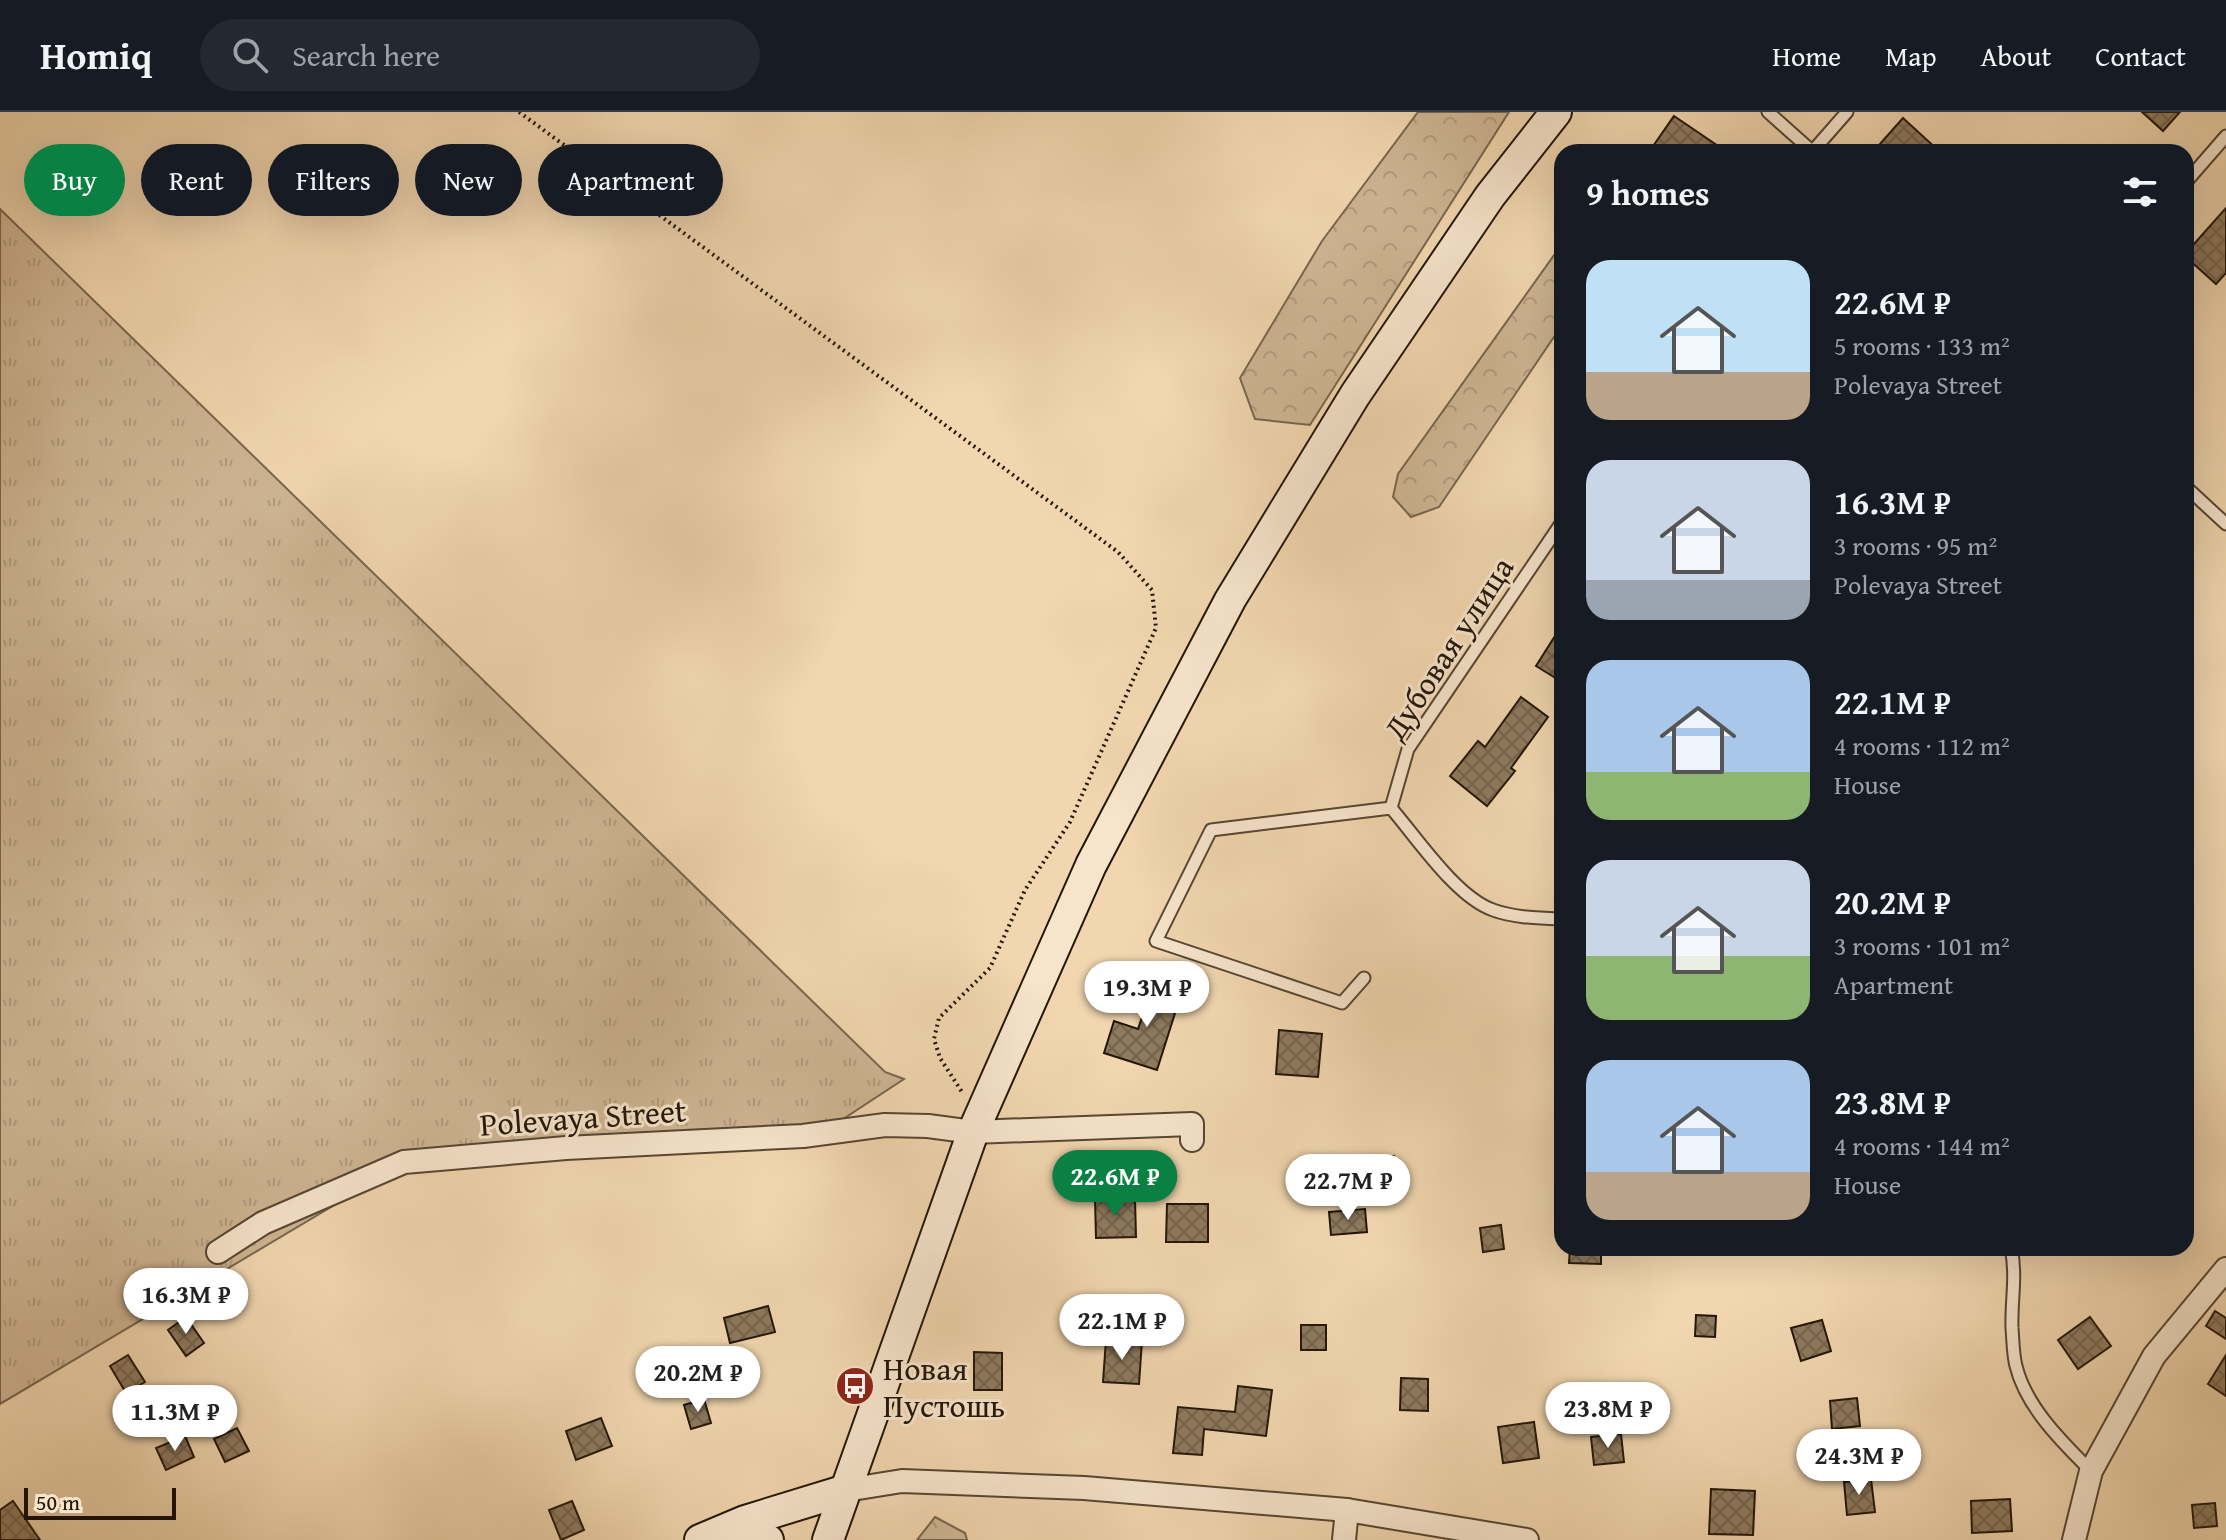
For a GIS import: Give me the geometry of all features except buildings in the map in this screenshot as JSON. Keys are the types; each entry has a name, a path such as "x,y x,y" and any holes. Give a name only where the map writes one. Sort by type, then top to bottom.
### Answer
{"street":[{"path":"828,1540 976,1125 1091,865 1230,600 1355,395 1490,196 1556,112"},
{"name":"Polevaya Street","path":"218,1252 263,1223 404,1162 566,1148 803,1136 885,1125 1192,1124 1192,1140"},
{"path":"2074,1540 2091,1471 2154,1356 2226,1269"},
{"path":"700,1540 846,1490 902,1481 1084,1488 1347,1510 1527,1540"},
{"path":"1344,1540 1347,1510"},
{"path":"735,1526 768,1540"}],"lane":[{"path":"1768,112 1804,144"},
{"path":"1820,144 1847,112"},
{"path":"2194,173 2226,136"},
{"path":"2194,494 2226,524"},
{"name":"Дубовая улица","path":"1391,808 1408,749 1554,534"},
{"path":"1364,978 1342,1003 1156,941 1211,830 1391,808 1462,891 1491,910 1521,917 1554,919"},
{"path":"2013,1256 2012,1327 2016,1366 2029,1395 2058,1438 2091,1471"}],"path":[{"path":"519,112 1118,552 1152,590 1156,628 1070,822 1025,890 990,968 939,1018 934,1039 940,1058 976,1125"}],"green space":[{"path":"1418,112 1509,112 1310,425 1255,419 1240,378 1322,241"},
{"path":"0,209 885,1072 904,1079 834,1125 395,1169 0,1404"},
{"path":"1554,255 1554,337 1439,507 1411,517 1393,497 1398,474"},
{"path":"935,1517 965,1533 967,1540 917,1540"}],"place":[{"name":"Новая Пустошь","path":"855,1386"}]}
